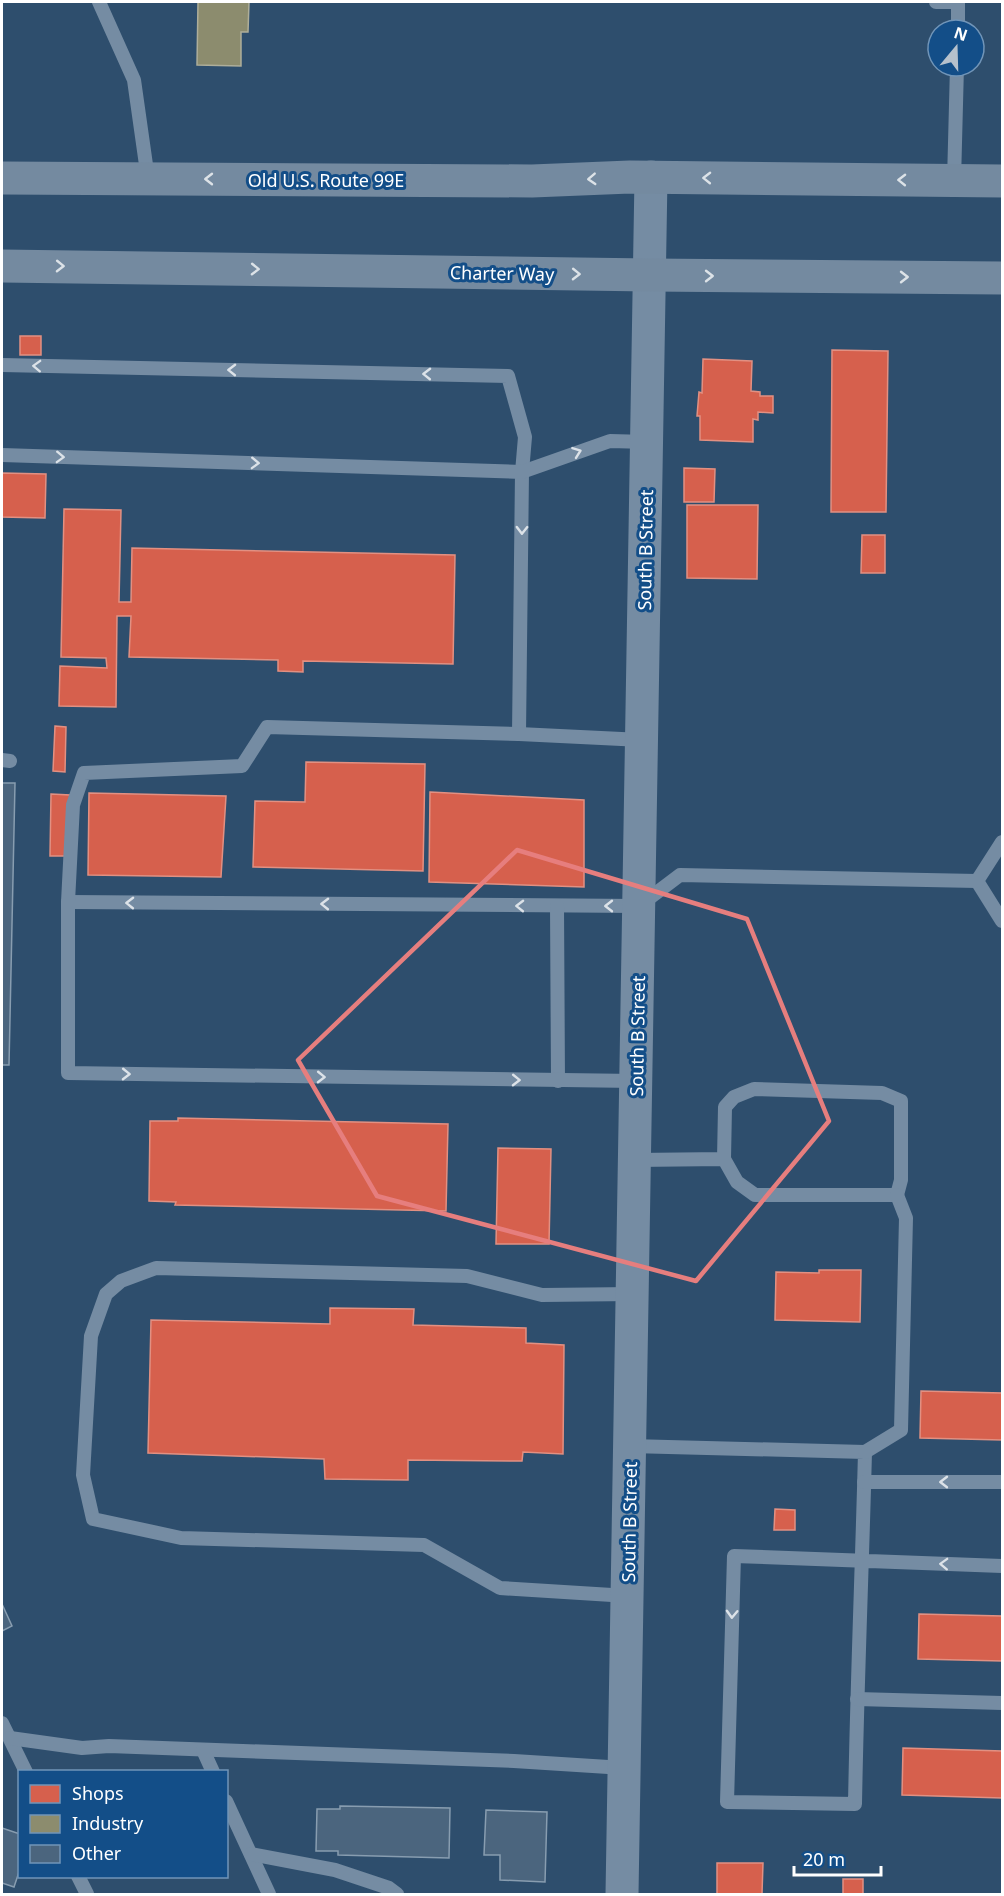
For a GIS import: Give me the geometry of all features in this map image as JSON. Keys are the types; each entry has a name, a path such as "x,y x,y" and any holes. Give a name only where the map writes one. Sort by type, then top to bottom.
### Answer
{"main road":[{"name":"Old U.S. Route 99E","path":"2,178 532,181 651,177"},
{"path":"651,177 1002,181"},
{"name":"Charter Way","path":"2,266 1002,278"}],"street":[{"name":"South B Street","path":"622,1894 651,177"}],"lane":[{"path":"99,2 134,80 148,179"},
{"path":"936,2 958,2 958,18"},
{"path":"954,181 957,78"},
{"path":"2,365 508,376 525,437 522,472 519,734"},
{"path":"2,455 522,472 610,441 647,442"},
{"path":"636,1081 68,1073 68,902 73,805 84,773 242,766 267,727 642,740"},
{"path":"977,881 1002,842"},
{"path":"68,902 639,906 680,875 977,881"},
{"path":"977,881 1002,921"},
{"path":"557,906 558,1081"},
{"path":"630,1446 865,1452 902,1430 906,1218 897,1195 901,1180 900,1101 882,1093 754,1089 734,1097 725,1107 724,1159 737,1182 755,1195 897,1195"},
{"path":"635,1160 724,1159"},
{"path":"628,1596 500,1588 424,1545 181,1538 93,1519 82,1476 91,1336 99,1311 106,1294 121,1281 156,1268 467,1276 542,1295 633,1294"},
{"path":"865,1452 862,1561 857,1699 855,1804 727,1802 734,1556 862,1561 1002,1566"},
{"path":"864,1482 1002,1482"},
{"path":"857,1699 1002,1702"},
{"path":"2,1723 25,1770"},
{"path":"10,1738 82,1748 109,1746 514,1761 625,1768"},
{"path":"203,1750 212,1770"},
{"path":"228,1805 269,1894"},
{"path":"251,1854 335,1870 389,1888 397,1894"},
{"path":"79,1878 87,1894"}],"highlighted area":[{"path":"517,850 747,919 829,1121 696,1281 377,1196 298,1060"}],"building: Shops":[{"path":"20,336 41,336 41,355 20,355"},
{"path":"832,350 888,351 886,512 831,512"},
{"path":"703,359 752,361 751,391 760,392 760,396 773,396 773,413 758,412 758,420 753,419 753,442 700,440 700,416 697,416 699,392 702,393"},
{"path":"684,468 715,469 714,502 684,502"},
{"path":"2,473 46,474 45,518 2,517"},
{"path":"687,505 758,505 757,579 687,578"},
{"path":"64,509 121,510 119,602 131,602 132,548 455,555 453,664 303,661 303,672 278,671 278,660 129,657 131,616 117,616 116,707 59,706 60,666 107,668 106,658 61,657"},
{"path":"862,535 885,535 885,573 861,573"},
{"path":"55,726 66,727 65,772 53,771"},
{"path":"306,762 425,764 423,871 253,867 255,801 305,802"},
{"path":"430,792 584,800 584,887 429,882"},
{"path":"89,793 226,796 221,877 88,875"},
{"path":"51,794 70,795 69,856 50,856"},
{"path":"178,1118 448,1124 446,1211 175,1205 176,1202 149,1201 150,1121 178,1121"},
{"path":"498,1148 551,1149 549,1244 496,1244"},
{"path":"819,1270 861,1270 860,1322 775,1320 776,1272 819,1273"},
{"path":"330,1308 414,1309 413,1325 526,1328 526,1343 564,1345 563,1454 523,1452 522,1461 408,1460 408,1480 325,1479 324,1459 148,1453 151,1320 330,1324"},
{"path":"921,1391 1002,1393 1002,1440 920,1438"},
{"path":"775,1509 795,1510 795,1530 774,1530"},
{"path":"919,1614 1002,1616 1002,1661 918,1659"},
{"path":"903,1748 1002,1751 1002,1798 902,1795"},
{"path":"717,1863 763,1863 762,1894 717,1894"},
{"path":"843,1879 863,1879 863,1894 843,1894"}],"building: Industry":[{"path":"198,2 249,2 248,32 241,32 241,66 197,65"}],"building: Other":[{"path":"2,783 15,783 9,1065 2,1065"},
{"path":"2,1604 12,1626 2,1631"},
{"path":"340,1806 450,1808 449,1858 338,1855 338,1851 316,1851 317,1809 340,1809"},
{"path":"486,1810 547,1812 545,1882 500,1880 500,1855 484,1855"},
{"path":"2,1828 18,1833 18,1875 14,1887 2,1883"}]}
